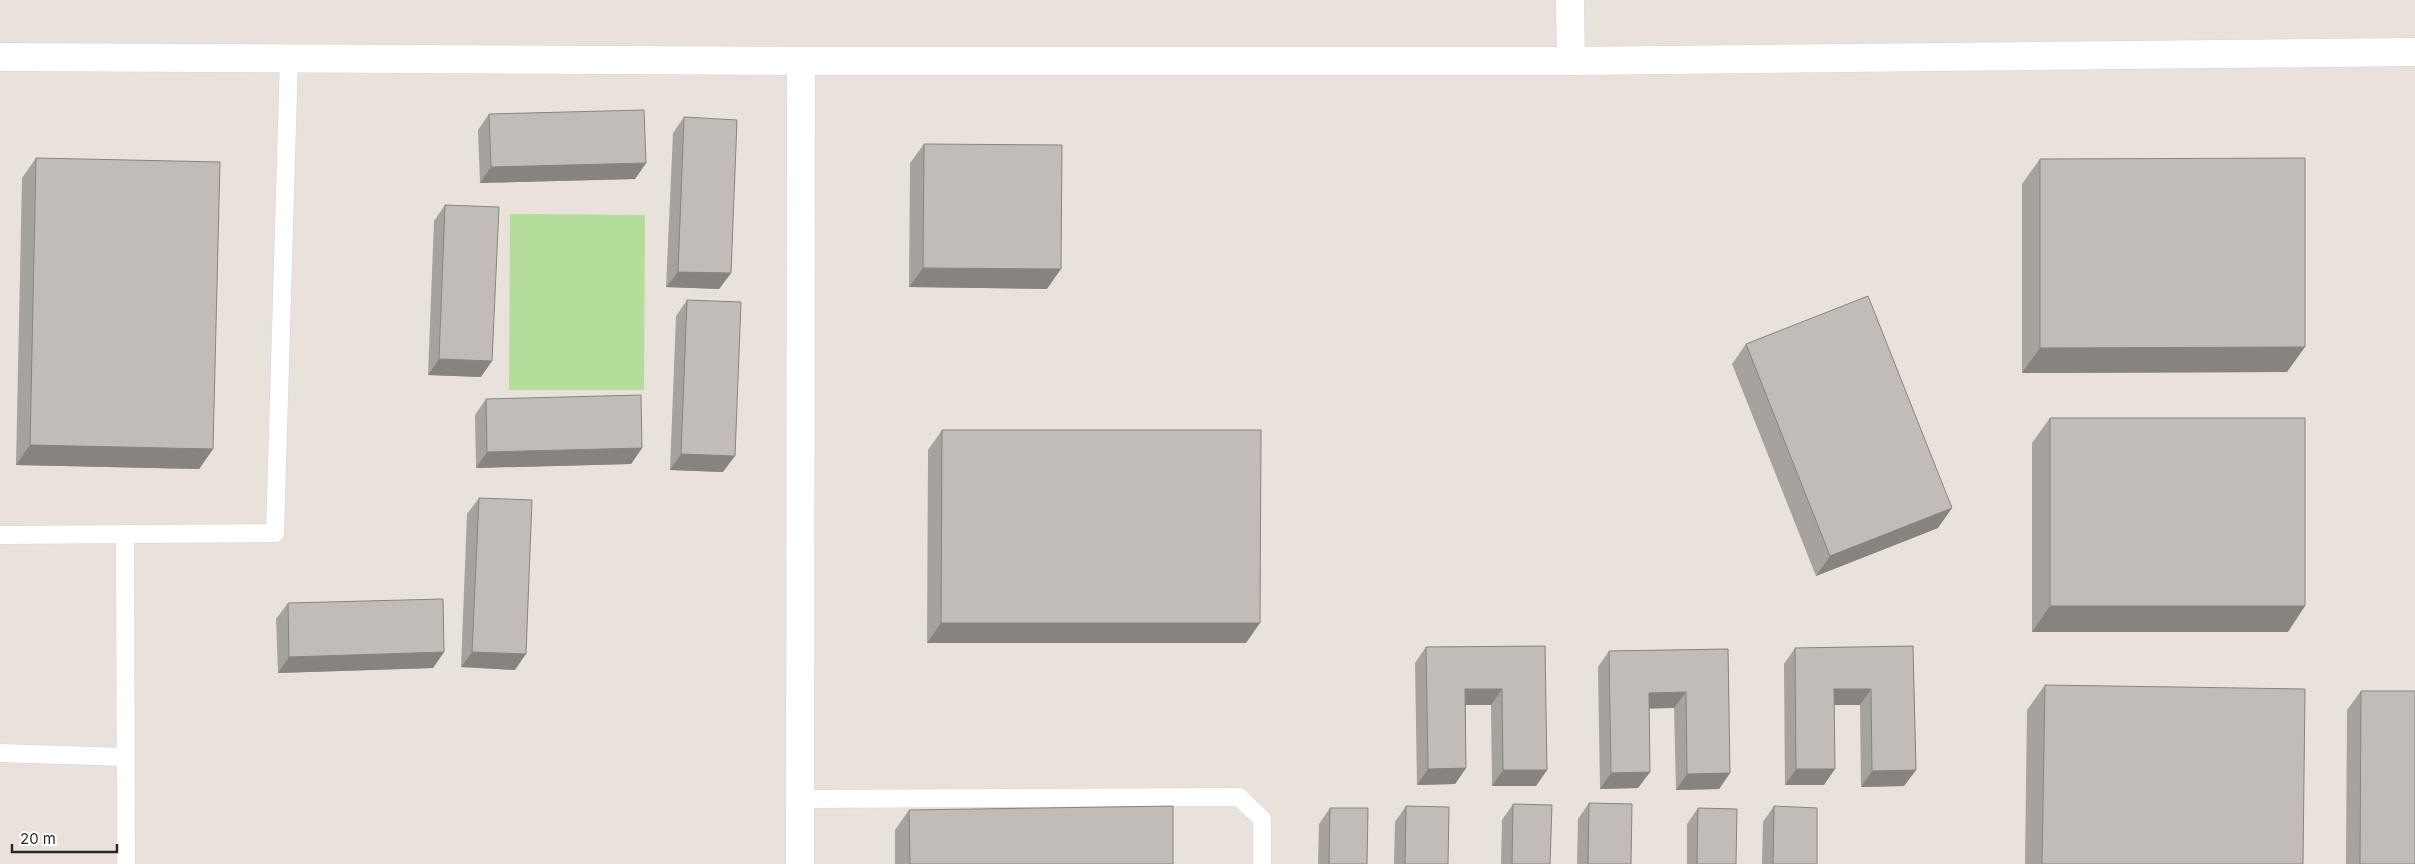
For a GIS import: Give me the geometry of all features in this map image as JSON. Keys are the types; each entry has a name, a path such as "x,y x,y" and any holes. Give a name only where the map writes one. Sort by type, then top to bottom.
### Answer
{"street":[{"path":"1570,0 1571,61"},
{"path":"0,57 802,61 1571,61 2415,52"},
{"path":"800,864 802,61"}],"lane":[{"path":"0,535 275,534 289,57"},
{"path":"125,534 126,864"},
{"path":"0,753 126,757"},
{"path":"800,799 1239,797 1262,819 1262,864"}],"green space":[{"path":"510,214 645,215 644,390 509,390"}],"building":[{"path":"644,110 646,163 491,167 489,114"},
{"path":"684,117 737,120 731,273 678,272"},
{"path":"924,144 1062,145 1061,269 923,268"},
{"path":"36,158 220,162 213,449 30,445"},
{"path":"2305,158 2305,347 2040,348 2040,159"},
{"path":"445,205 499,207 492,361 439,359"},
{"path":"1868,296 1952,508 1830,556 1746,344"},
{"path":"687,300 741,302 735,456 681,454"},
{"path":"641,395 642,448 487,452 486,399"},
{"path":"2050,418 2305,418 2305,606 2050,606"},
{"path":"942,430 1261,430 1260,623 941,623"},
{"path":"479,498 532,500 526,654 472,652"},
{"path":"443,599 444,652 289,657 288,603"},
{"path":"1545,646 1547,770 1503,770 1502,689 1465,689 1466,768 1428,769 1426,647"},
{"path":"1913,646 1916,770 1872,771 1871,689 1834,689 1835,769 1796,769 1795,648"},
{"path":"1728,649 1730,773 1687,774 1686,692 1649,693 1650,772 1611,773 1609,651"},
{"path":"2045,685 2305,689 2303,864 2042,864"},
{"path":"2361,691 2415,691 2415,864 2360,864"},
{"path":"1589,803 1632,804 1631,864 1588,864"},
{"path":"1513,804 1552,805 1550,864 1512,864"},
{"path":"1173,806 1173,864 910,864 909,810"},
{"path":"1406,806 1449,807 1448,864 1405,864"},
{"path":"1774,806 1817,808 1817,864 1773,864"},
{"path":"1330,808 1368,808 1367,864 1329,864"},
{"path":"1698,808 1737,809 1736,864 1697,864"}]}
